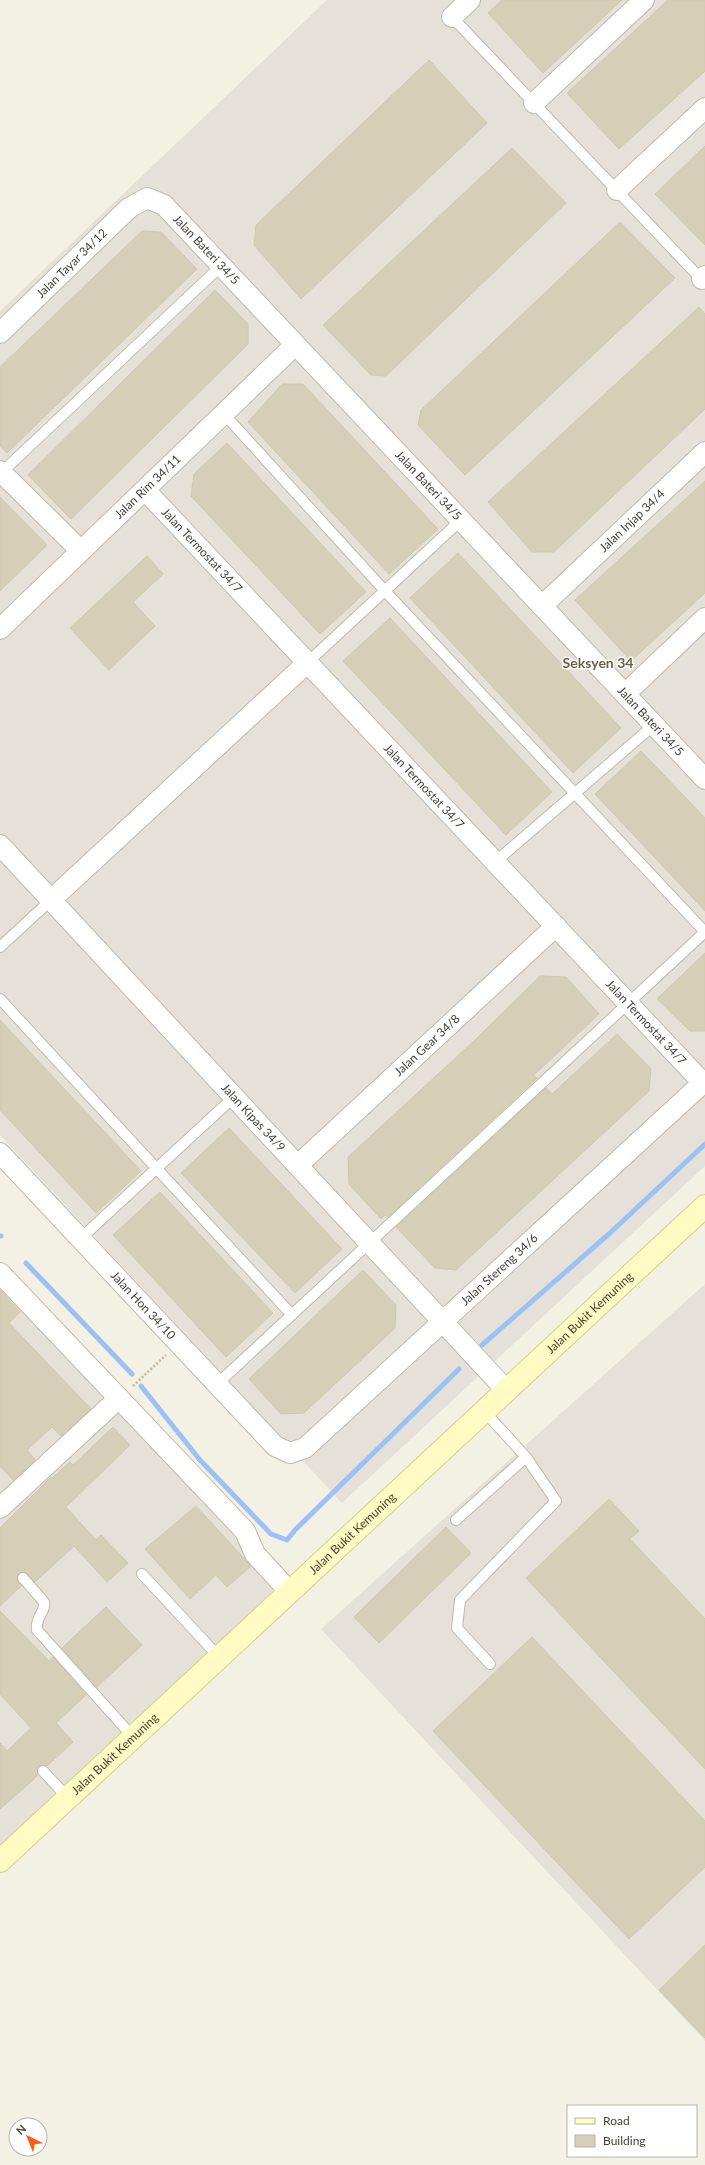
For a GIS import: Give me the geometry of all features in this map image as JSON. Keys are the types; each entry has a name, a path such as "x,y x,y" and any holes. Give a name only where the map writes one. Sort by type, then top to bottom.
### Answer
{"main road":[{"name":"Jalan Bukit Kemuning","path":"0,1861 705,1206"}],"street":[{"path":"452,17 470,0"},
{"path":"534,103 644,0"},
{"path":"617,190 705,108"},
{"name":"Jalan Bateri 34/5","path":"147,198 164,205 705,779"},
{"name":"Jalan Tayar 34/12","path":"0,333 129,208 147,198"},
{"name":"Jalan Rim 34/11","path":"0,629 295,345"},
{"name":"Jalan Injap 34/4","path":"542,606 705,452"},
{"path":"1,471 81,551"},
{"name":"Jalan Termostat 34/7","path":"145,490 704,1082"},
{"path":"625,694 705,618"},
{"path":"51,900 307,663"},
{"name":"Jalan Kipas 34/9","path":"0,845 506,1390"},
{"name":"Jalan Gear 34/8","path":"298,1165 556,926"},
{"name":"Jalan Stereng 34/6","path":"290,1453 304,1448 704,1082"},
{"name":"Jalan Hon 34/10","path":"0,1153 216,1385 275,1446 290,1453"},
{"path":"0,1273 245,1531 254,1554 290,1592"},
{"path":"0,1508 119,1398"}],"lane":[{"path":"452,17 704,279"},
{"path":"1,471 221,266"},
{"path":"216,1385 705,932 385,591 224,414"},
{"path":"307,663 461,520"},
{"path":"495,862 654,725"},
{"path":"0,947 51,900"},
{"path":"0,999 156,1170 292,1315"},
{"path":"80,1239 234,1097"},
{"path":"484,1411 526,1457 556,1501 460,1600 457,1628 490,1664"},
{"path":"456,1520 526,1457"},
{"path":"142,1574 219,1657"},
{"path":"23,1578 44,1602 44,1610 38,1618 37,1630 134,1736"},
{"path":"43,1771 68,1798"}],"path":[{"path":"119,1398 178,1344"}],"shaded area":[{"path":"327,0 705,0 705,1166 342,1503 0,1135 0,311"},
{"path":"0,1281 238,1533 277,1589 0,1846"},
{"path":"705,1284 705,2041 321,1629"}],"building":[{"path":"502,0 622,0 543,73 488,13"},
{"path":"668,0 705,0 705,71 619,149 567,93"},
{"path":"429,60 487,123 301,299 254,245 256,225"},
{"path":"705,146 705,245 655,194"},
{"path":"512,148 566,203 386,376 371,375 323,325"},
{"path":"620,222 675,278 465,475 418,425 421,410"},
{"path":"142,231 161,232 197,269 7,453 0,446 0,367"},
{"path":"215,290 248,324 248,344 71,519 28,475"},
{"path":"699,307 705,314 705,409 554,552 532,552 488,502"},
{"path":"282,384 303,384 438,529 389,574 248,422"},
{"path":"227,443 366,592 320,634 191,496 194,474"},
{"path":"705,481 705,593 631,661 575,600"},
{"path":"0,497 47,545 0,591"},
{"path":"458,553 621,728 573,773 410,598"},
{"path":"147,556 163,574 133,602 155,626 109,670 70,628"},
{"path":"390,618 552,792 506,835 343,661"},
{"path":"641,751 705,818 705,911 595,794"},
{"path":"705,953 705,1031 690,1031 657,999"},
{"path":"540,976 566,977 599,1014 534,1075 537,1078 388,1217 385,1215 381,1219 349,1184 348,1157 475,1040"},
{"path":"0,1020 141,1171 96,1213 0,1110"},
{"path":"617,1034 651,1069 649,1091 456,1270 435,1268 396,1227 546,1088 552,1094"},
{"path":"229,1128 342,1249 295,1293 181,1173"},
{"path":"160,1192 273,1313 226,1357 113,1235"},
{"path":"363,1270 396,1305 395,1328 304,1413 281,1414 249,1379"},
{"path":"0,1290 20,1312 9,1323 91,1409 61,1436 52,1427 27,1450 35,1460 13,1480 0,1466"},
{"path":"113,1427 130,1445 66,1507 96,1540 101,1535 128,1563 107,1582 74,1546 35,1582 25,1572 19,1573 17,1579 21,1586 0,1606 0,1528 51,1477 52,1478 70,1462 73,1465"},
{"path":"609,1499 639,1531 630,1539 705,1619 705,1769 526,1578"},
{"path":"196,1506 251,1566 227,1587 216,1575 190,1599 145,1549"},
{"path":"446,1527 471,1553 379,1643 354,1617"},
{"path":"106,1607 142,1645 97,1687 62,1648"},
{"path":"0,1611 49,1661 53,1657 86,1695 56,1723 73,1742 47,1766 39,1766 37,1769 38,1774 33,1780 0,1809 0,1743 7,1751 31,1728 0,1694"},
{"path":"532,1637 705,1821 705,1867 629,1939 433,1731"},
{"path":"705,1945 705,2038 659,1990"}],"waterway":[{"path":"482,1345 610,1233 705,1144"},
{"path":"26,1263 132,1374"},
{"path":"141,1386 200,1460 271,1534 287,1540 295,1530 459,1369"}],"district":[{"name":"Seksyen 34","path":"598,663"}]}
